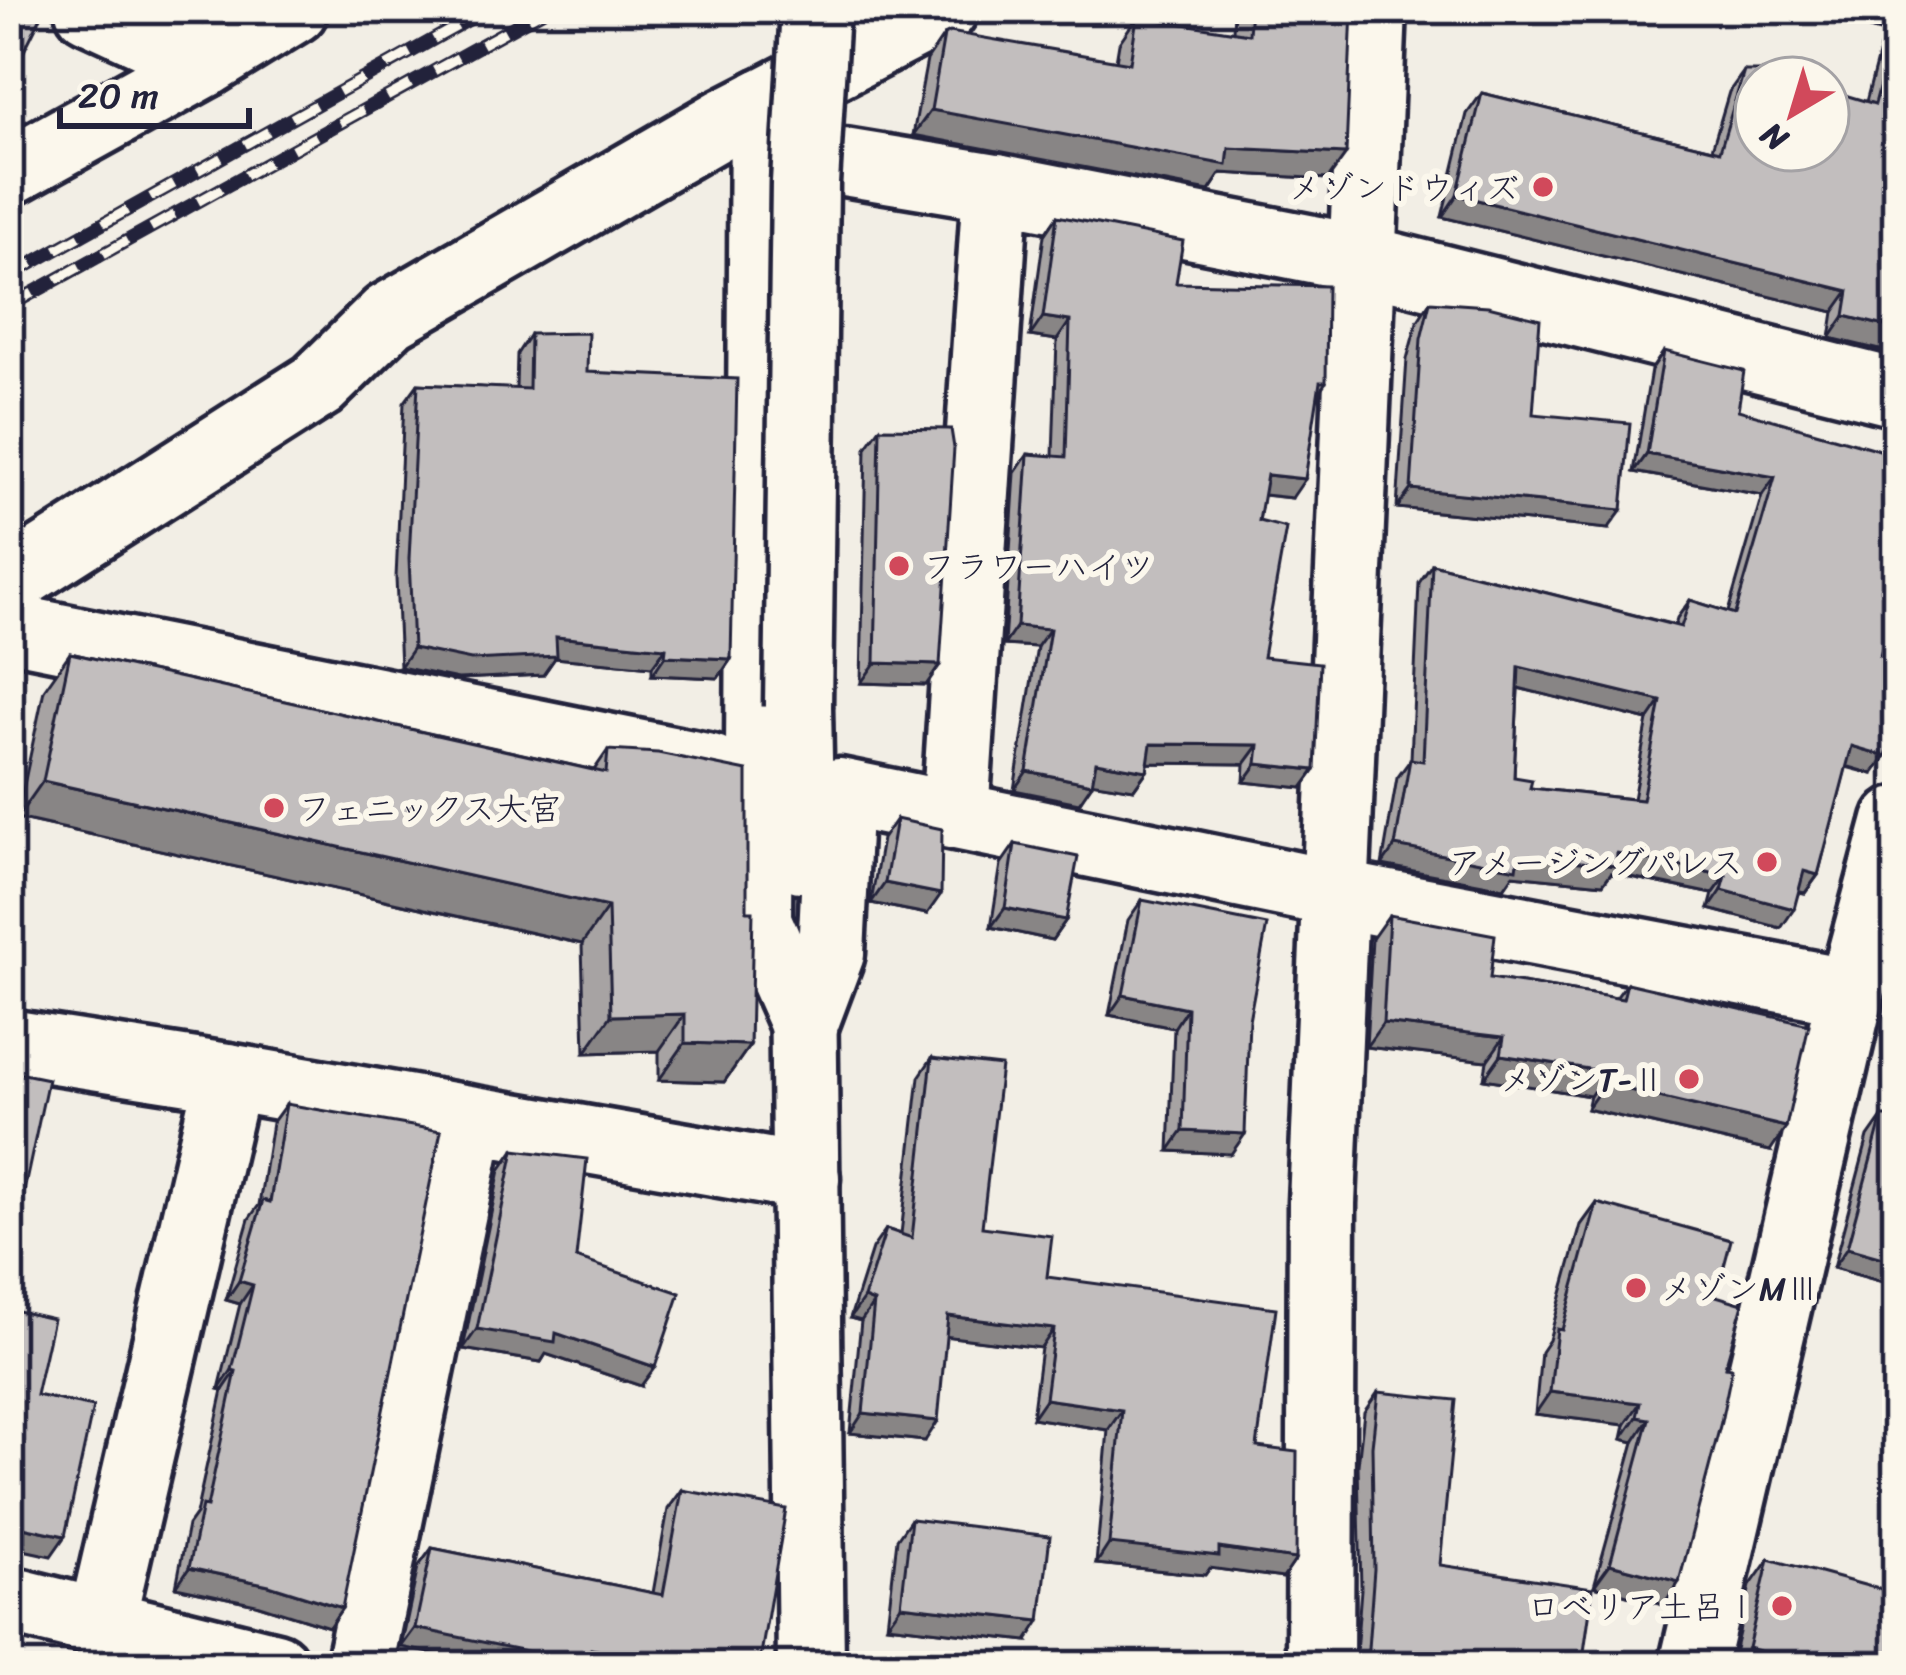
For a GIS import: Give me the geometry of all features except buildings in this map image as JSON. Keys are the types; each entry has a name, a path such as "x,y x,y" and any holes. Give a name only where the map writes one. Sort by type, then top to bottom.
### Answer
{"street":[{"path":"89,9 206,63"},
{"path":"9,172 294,9"},
{"path":"811,1666 797,707 805,206 815,9"},
{"path":"9,582 318,385 389,316 763,102 944,9"},
{"path":"1320,1666 1322,1203 1373,9"},
{"path":"763,102 758,921 804,1025"},
{"path":"844,162 1363,259 1897,393"},
{"path":"955,815 996,187"},
{"path":"9,627 758,777"},
{"path":"804,1025 831,952 839,792 1336,894 1851,992"},
{"path":"1693,1666 1851,992 1897,821"},
{"path":"9,1043 806,1178"},
{"path":"101,1623 228,1077"},
{"path":"359,1666 472,1120"},
{"path":"9,1600 275,1666"}],"railway":[{"path":"9,276 488,9"},
{"path":"9,306 546,9"}],"place":[{"name":"メゾンドウィズ","path":"1543,187"},
{"name":"フラワーハイツ","path":"899,566"},
{"name":"フェニックス大宮","path":"274,808"},
{"name":"アメージングパレス","path":"1767,862"},
{"name":"メゾンT-Ⅱ","path":"1689,1079"},
{"name":"メゾンMⅢ","path":"1636,1288"},
{"name":"ロベリア土呂Ⅰ","path":"1782,1606"}]}
